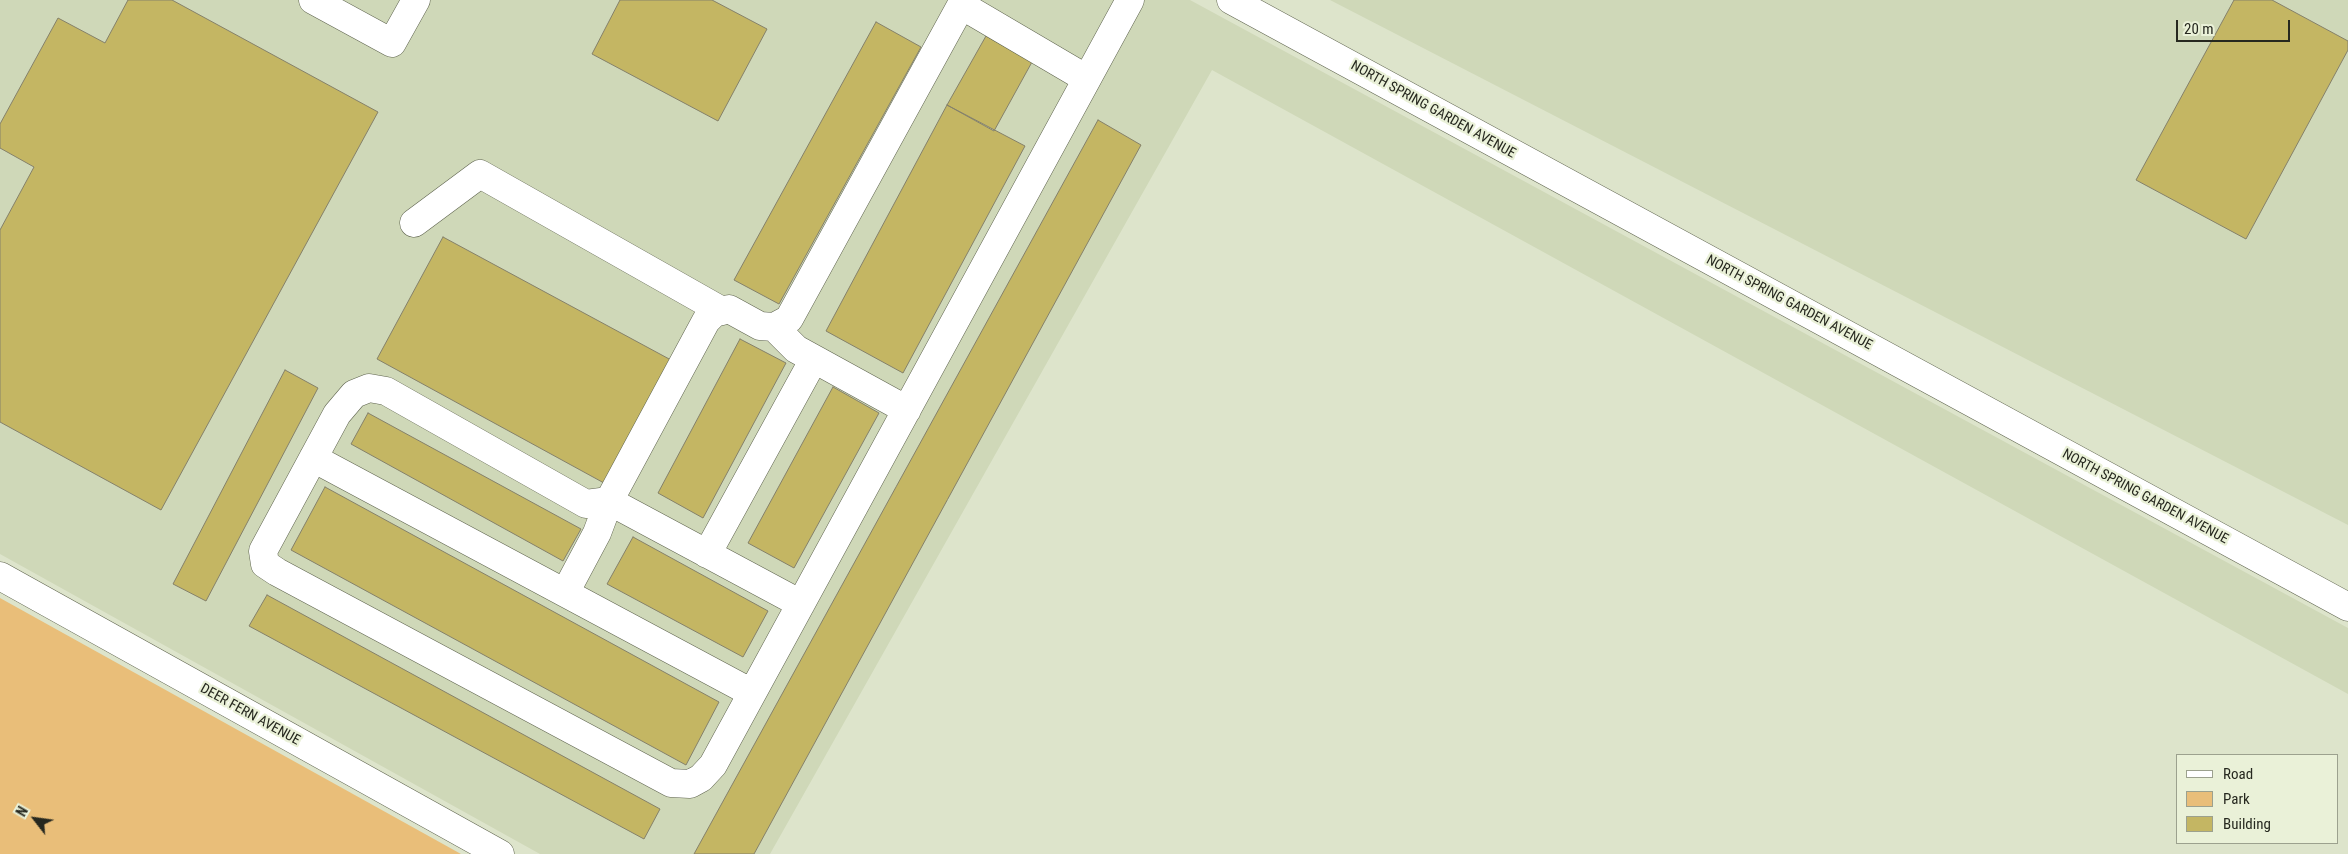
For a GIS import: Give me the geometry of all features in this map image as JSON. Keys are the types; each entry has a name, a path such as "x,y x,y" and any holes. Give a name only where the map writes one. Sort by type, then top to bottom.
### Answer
{"main road":[{"path":"312,0 392,44 416,0"},
{"path":"801,604 609,501 586,504 386,391 369,388 354,394 337,414 263,551 265,564 285,577 671,783 690,784 700,778 713,764 801,604 907,410 1130,0"},
{"name":"NORTH SPRING GARDEN AVENUE","path":"1231,0 2348,606"},
{"path":"565,593 597,533 609,501 706,321 714,313 729,309 760,326 774,327 789,319 962,3 1087,79"},
{"path":"414,223 480,174 722,311"},
{"path":"774,327 796,349 907,410"},
{"path":"707,554 814,359"},
{"path":"313,458 752,693"},
{"name":"DEER FERN AVENUE","path":"0,576 500,854"}],"shaded area":[{"path":"0,0 1190,0 2348,628 2348,694 1212,70 770,854 540,854 0,554"},
{"path":"1330,0 2348,0 2348,525"}],"green space":[{"path":"0,598 461,854 0,854"}],"building":[{"path":"128,0 172,0 378,112 161,510 0,422 0,230 34,167 0,148 0,124 58,18 105,43"},
{"path":"620,0 712,0 767,29 718,121 592,54"},
{"path":"2234,0 2272,0 2348,41 2348,50 2246,239 2136,180"},
{"path":"876,22 921,47 779,304 734,280"},
{"path":"986,36 1032,62 994,131 947,105"},
{"path":"947,105 1025,146 903,373 826,331"},
{"path":"1098,120 1141,145 754,854 694,854"},
{"path":"443,237 671,360 604,483 377,359"},
{"path":"740,339 786,363 703,518 658,493"},
{"path":"285,370 318,388 206,601 173,584"},
{"path":"833,387 879,413 794,568 748,543"},
{"path":"368,413 581,529 563,561 351,444"},
{"path":"325,487 719,702 686,765 291,550"},
{"path":"633,537 768,611 743,657 607,584"},
{"path":"267,595 660,809 644,839 249,626"}]}
